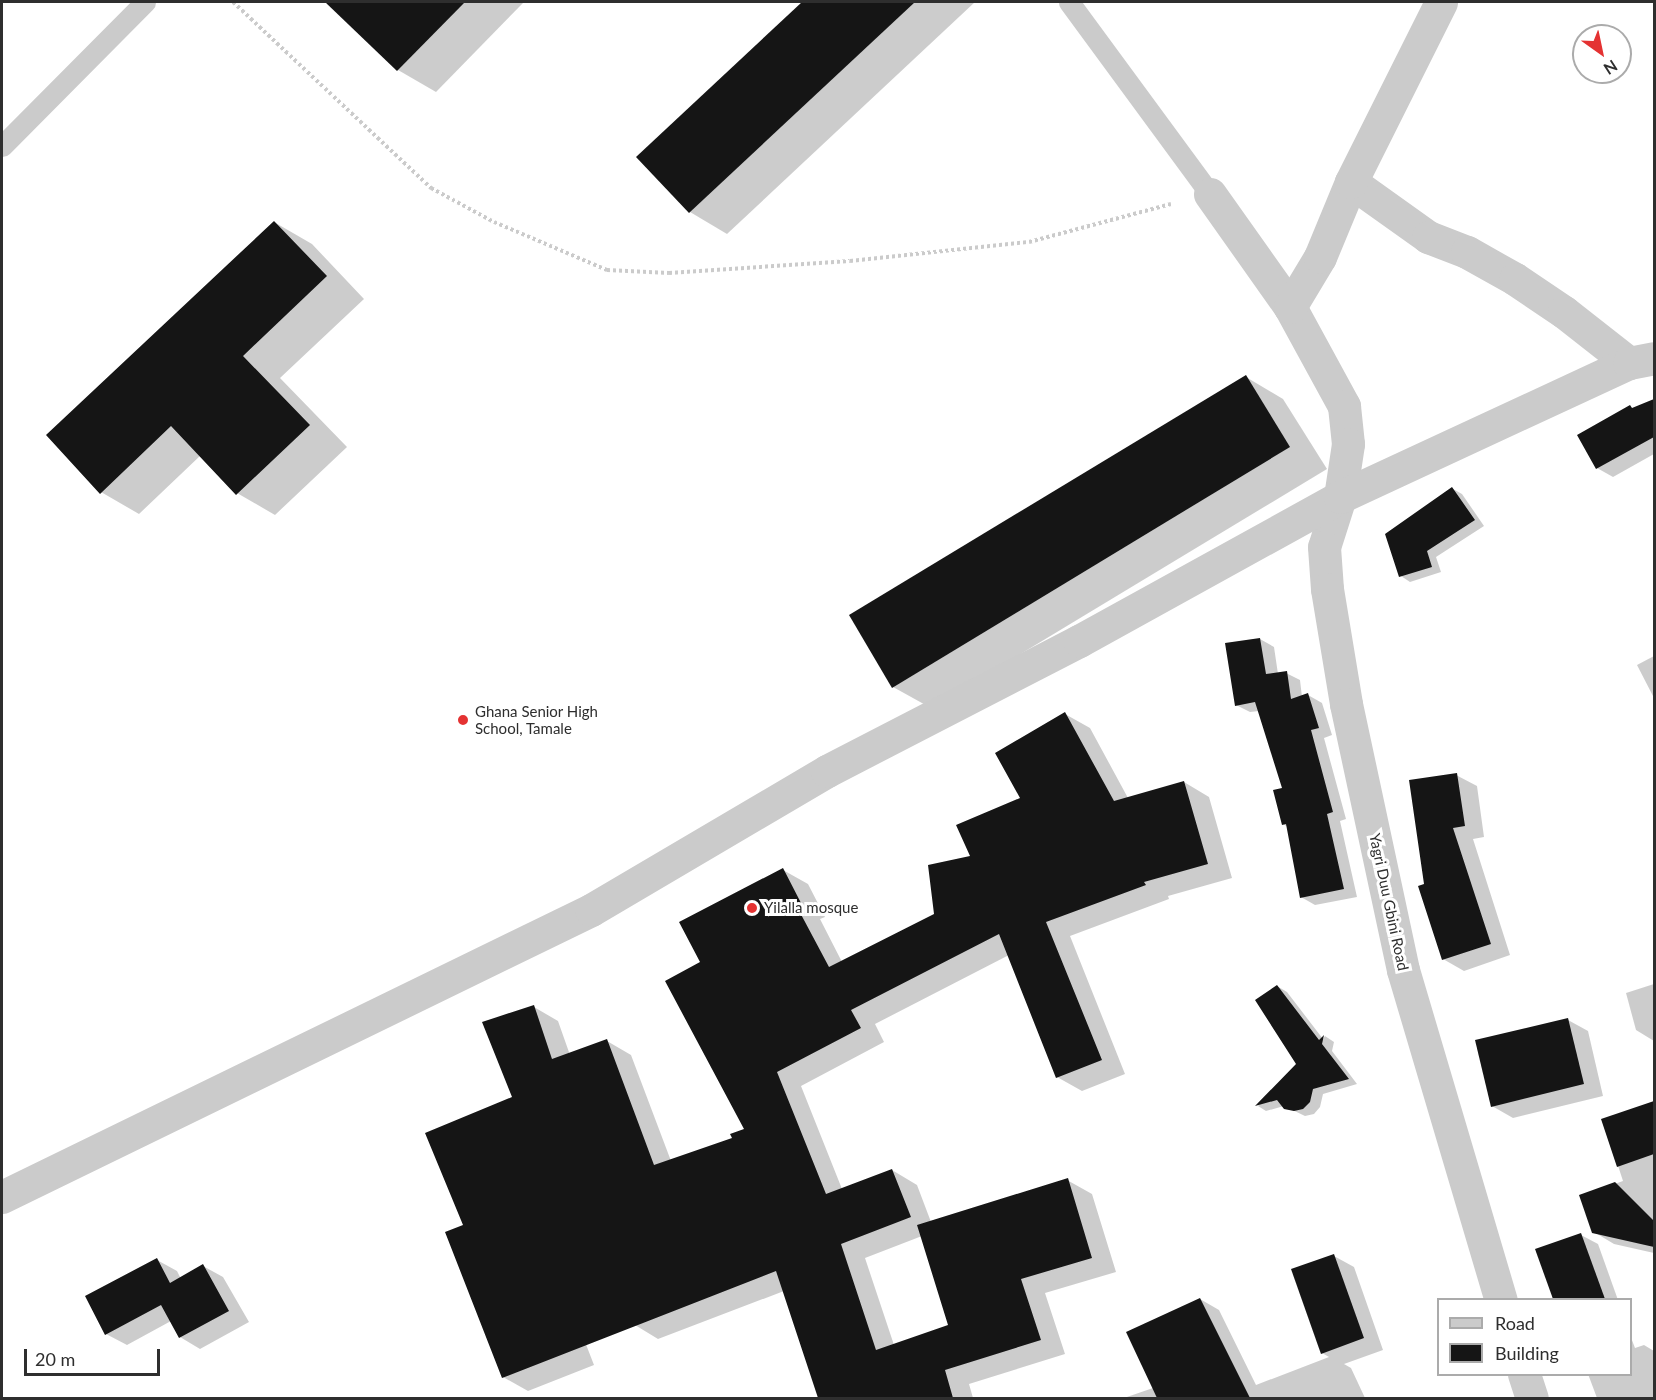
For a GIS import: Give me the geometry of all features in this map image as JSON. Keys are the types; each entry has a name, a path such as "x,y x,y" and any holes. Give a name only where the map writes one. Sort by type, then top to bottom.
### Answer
{"street":[{"path":"1290,307 1320,257 1351,182 1441,2"},
{"path":"1351,182 1428,237 1467,252 1515,279 1642,360"},
{"name":"Yagri Duu Gbini Road","path":"1209,194 1290,307 1344,406 1348,444 1340,497 1324,547 1327,589 1346,704 1403,970 1501,1298"},
{"path":"2,1197 591,910 827,771 1079,641 1340,497 1642,360"},
{"path":"1525,1376 1532,1398"}],"lane":[{"path":"2,146 145,2"},
{"path":"1069,2 1209,194"}],"path":[{"path":"233,2 431,188 494,222 607,270 669,273 850,261 1029,242 1209,194"}],"building":[{"path":"325,2 465,2 397,71"},
{"path":"802,2 915,2 689,213 636,157"},
{"path":"274,221 327,276 243,356 310,425 236,495 171,426 100,494 46,435"},
{"path":"1246,375 1290,447 892,688 849,615"},
{"path":"1654,399 1654,437 1596,469 1577,435 1630,405 1632,408"},
{"path":"1452,487 1475,520 1427,551 1432,567 1399,577 1385,534"},
{"path":"1260,638 1266,674 1287,671 1291,699 1308,693 1319,728 1311,730 1333,812 1327,814 1344,889 1300,898 1286,824 1282,825 1273,790 1282,788 1255,702 1235,706 1225,643"},
{"path":"1065,712 1114,801 1184,781 1208,864 1144,882 1146,885 1046,922 1102,1060 1056,1078 999,934 851,1010 861,1028 777,1072 826,1194 892,1169 911,1217 841,1244 876,1350 948,1325 917,1225 1068,1178 1092,1258 1021,1279 1041,1340 945,1370 953,1398 818,1398 776,1271 502,1378 445,1232 463,1225 425,1133 512,1097 482,1022 534,1005 552,1059 607,1039 654,1165 732,1138 730,1134 744,1129 665,981 700,962 679,922 783,868 801,903 796,905 829,967 934,914 928,865 970,856 956,825 1020,798 995,753"},
{"path":"1457,773 1465,826 1453,828 1491,944 1442,960 1418,886 1424,884 1409,780"},
{"path":"1277,985 1319,1040 1324,1035 1322,1044 1349,1079 1313,1089 1310,1102 1303,1109 1294,1111 1284,1109 1277,1100 1255,1106 1296,1064 1255,1000"},
{"path":"1568,1018 1584,1084 1491,1107 1475,1040"},
{"path":"1654,1101 1654,1154 1617,1167 1601,1119"},
{"path":"1615,1182 1654,1221 1654,1247 1592,1233 1579,1195"},
{"path":"1581,1233 1605,1298 1553,1298 1535,1249"},
{"path":"1334,1254 1364,1338 1321,1354 1291,1269"},
{"path":"157,1258 170,1283 203,1264 229,1311 179,1338 161,1305 105,1335 85,1296"},
{"path":"1200,1298 1250,1398 1157,1398 1126,1332"}],"place":[{"name":"Ghana Senior High School, Tamale","path":"463,720"},
{"name":"Yilalla mosque","path":"752,908"}]}
